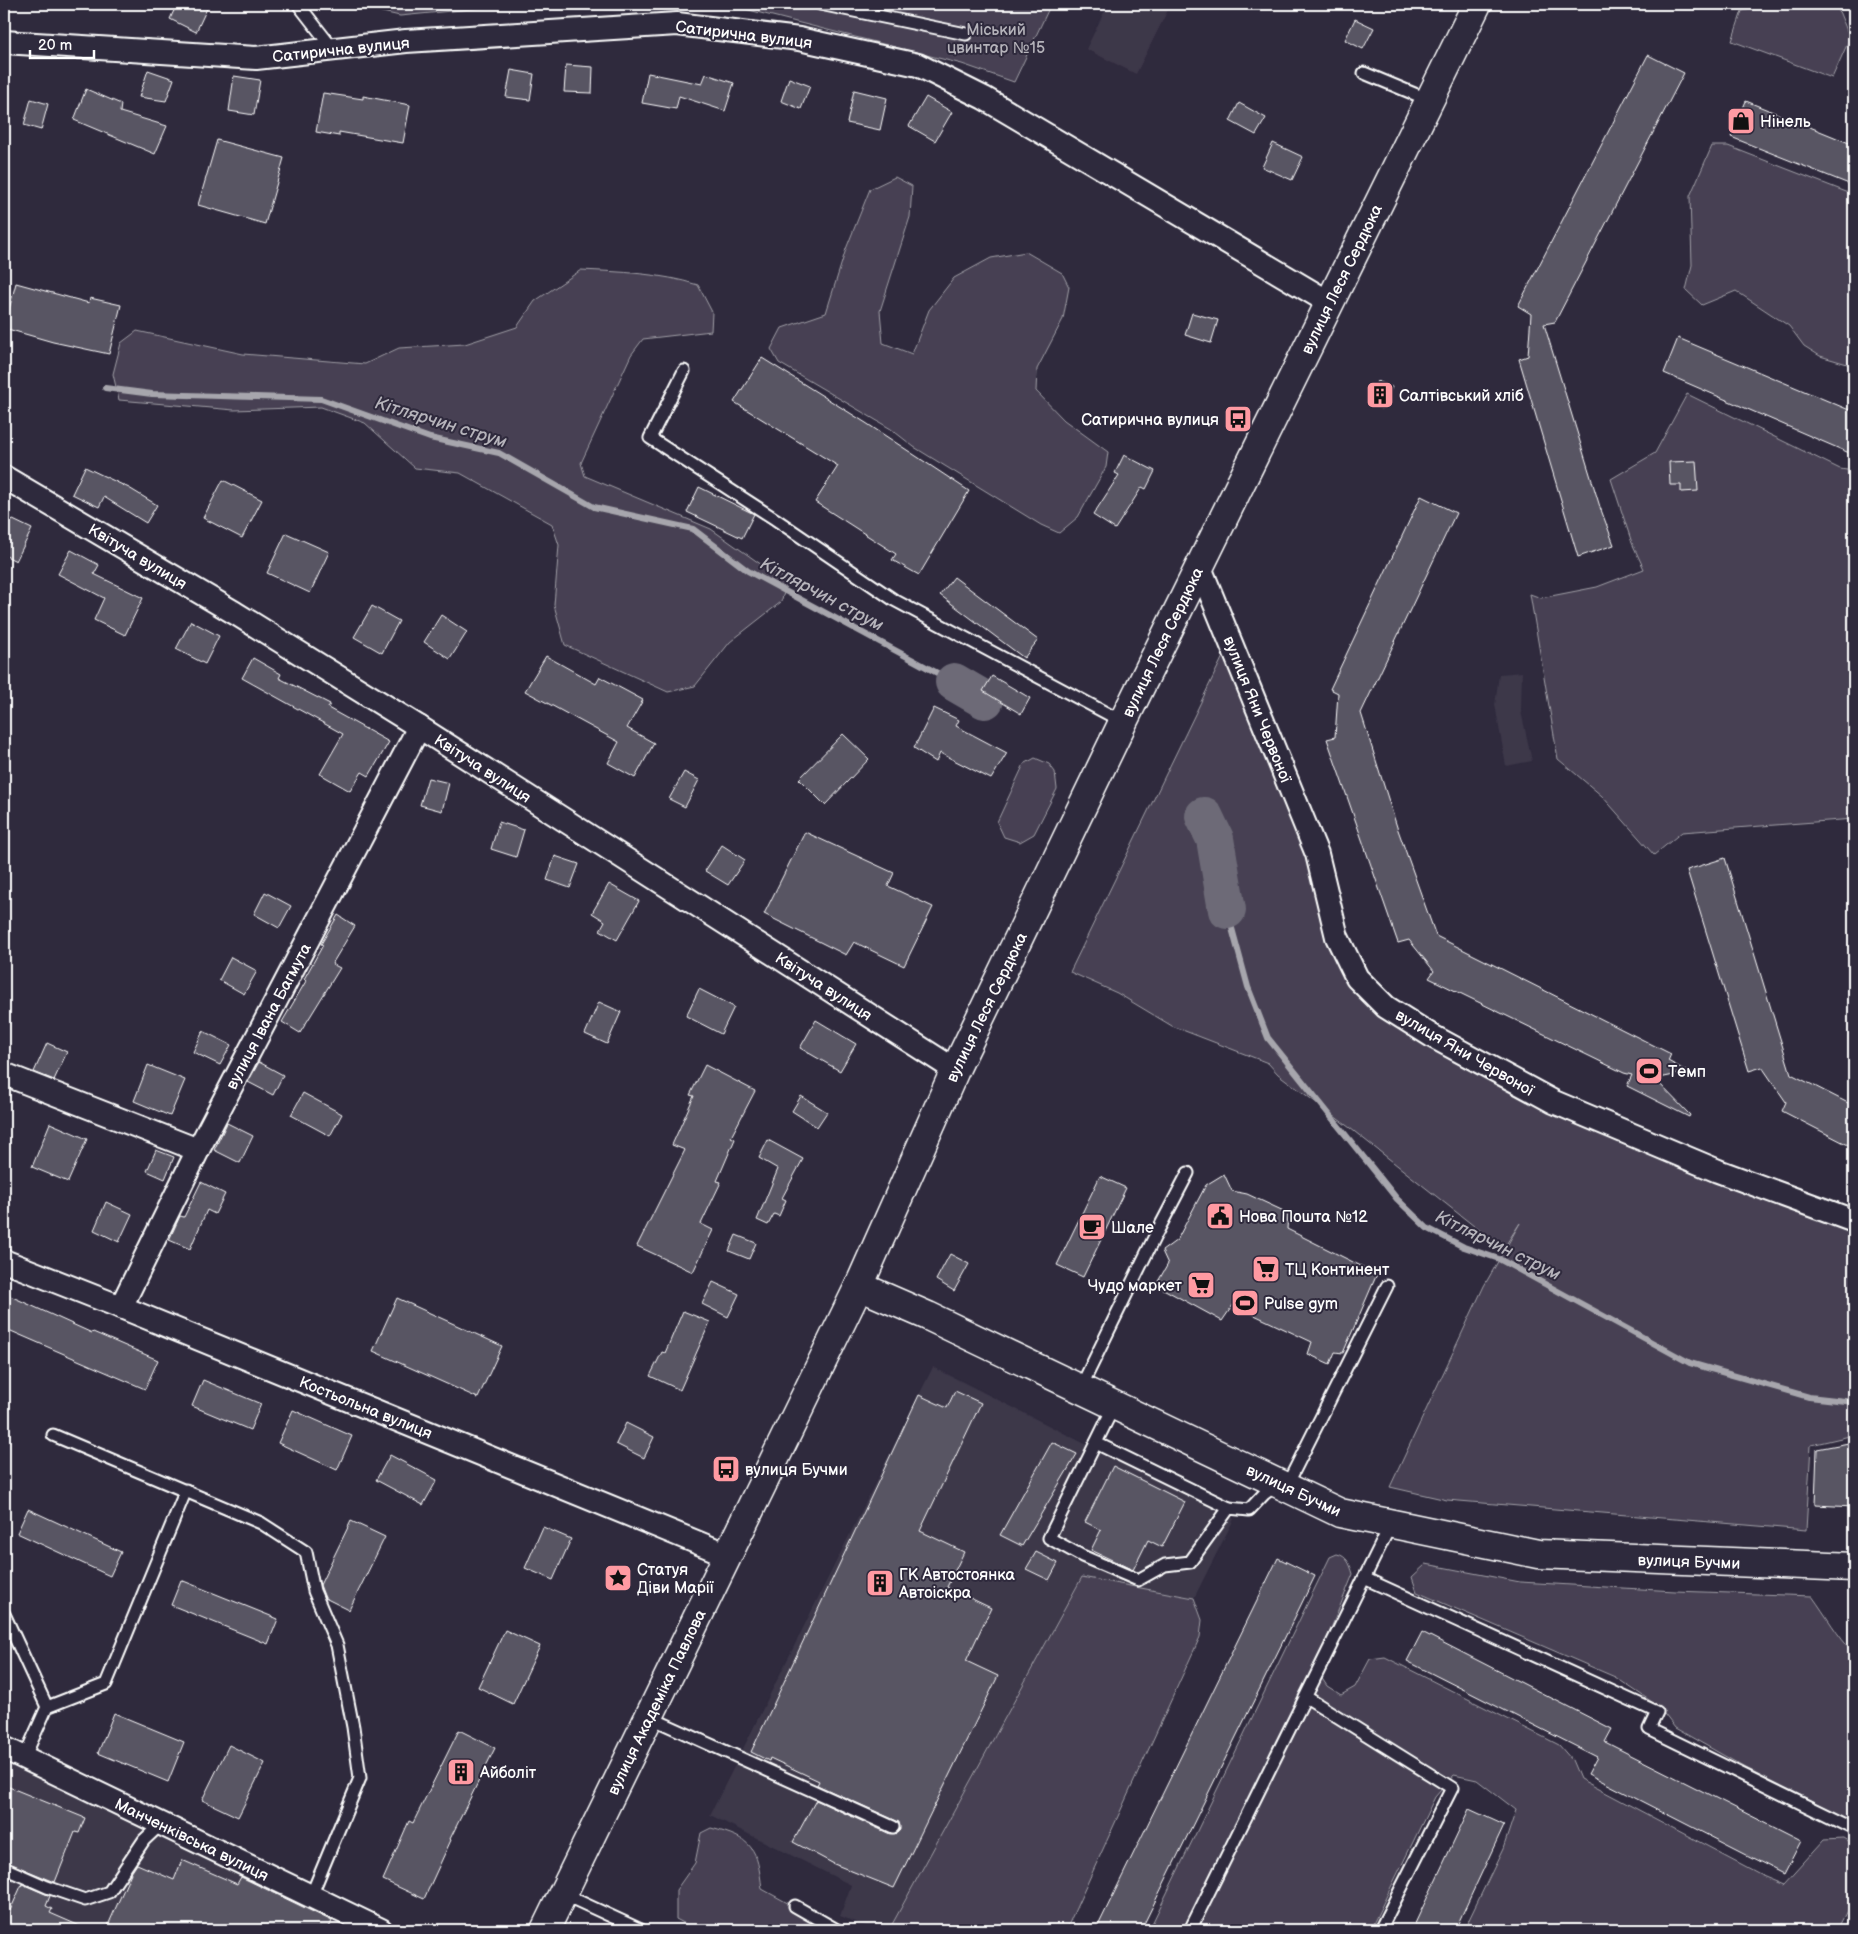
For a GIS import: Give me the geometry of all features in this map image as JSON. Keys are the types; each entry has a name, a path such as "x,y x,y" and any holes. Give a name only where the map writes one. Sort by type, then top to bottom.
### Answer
{"main road":[{"name":"вулиця Леся Сердюка","path":"859,1286 955,1070 1198,565 1330,303 1476,4"},
{"name":"вулиця Бучми","path":"859,1286 928,1316 1340,1513 1538,1554 1854,1567"},
{"name":"вулиця Академіка Павлова","path":"544,1930 859,1286"}],"street":[{"name":"Сатирична вулиця","path":"4,42 256,58 406,41 677,24 799,39 918,65 984,98 1330,303"},
{"name":"Квітуча вулиця","path":"4,477 235,613 419,727 955,1070"},
{"name":"вулиця Яни Червоної","path":"1198,565 1317,854 1337,938 1357,978 1386,1007 1432,1036 1554,1102 1718,1171 1854,1221"},
{"name":"вулиця Івана Багмута","path":"121,1307 198,1150 419,727"},
{"path":"4,1074 198,1150"},
{"name":"Костьольна вулиця","path":"4,1261 728,1555"},
{"name":"Манченківська вулиця","path":"4,1748 381,1930"}],"lane":[{"path":"298,4 333,50"},
{"path":"820,4 966,34"},
{"path":"1364,73 1429,100"},
{"path":"684,372 650,438 775,519 894,600 1123,722"},
{"path":"1080,1389 1188,1173"},
{"path":"1096,1443 1229,1508 1249,1510 1264,1494 1282,1486 1387,1286"},
{"path":"1114,1406 1050,1538 1082,1556 1138,1580 1165,1565 1190,1562 1229,1508"},
{"path":"52,1435 261,1523 306,1552 314,1591 338,1645 360,1778 310,1896"},
{"path":"24,1758 47,1707 106,1684 186,1490"},
{"path":"1190,1930 1391,1524"},
{"path":"1364,1578 1657,1712 1649,1729 1854,1829"},
{"path":"4,1614 47,1707"},
{"path":"1306,1697 1452,1788 1380,1930"},
{"path":"648,1717 893,1827"},
{"path":"4,1868 47,1887 85,1900 109,1892 144,1840 161,1824"},
{"path":"563,1894 614,1925 641,1930"},
{"path":"794,1906 837,1930"}],"shaded area":[{"path":"1108,4 1171,4 1136,74 1086,49"},
{"path":"1522,672 1521,711 1532,761 1506,766 1495,705 1499,674"},
{"path":"933,1367 1234,1519 1194,1598 1081,1578 889,1930 876,1930 840,1916 851,1885 710,1815"},
{"path":"4,1761 374,1930 4,1930"}],"green space":[{"path":"347,4 523,4 400,16"},
{"name":"Міський цвинтар №15","path":"725,4 1051,4 1014,82 962,64"},
{"path":"1773,4 1836,4 1850,38 1832,78 1732,41 1742,11"},
{"path":"1712,146 1728,146 1854,195 1854,366 1820,356 1804,346 1789,326 1736,291 1702,305 1686,290 1692,265 1690,196"},
{"path":"895,177 912,186 910,217 880,311 883,343 912,354 929,310 954,278 991,258 1026,252 1062,273 1069,287 1063,319 1037,369 1036,391 1064,420 1108,452 1106,467 1078,517 1059,533 1041,525 914,447 891,429 779,363 771,349 782,328 826,313 846,249 870,189"},
{"path":"581,270 626,272 669,278 698,285 712,312 711,331 643,339 631,355 581,463 585,476 711,529 762,565 788,580 781,602 730,642 695,686 668,692 565,645 554,605 559,545 552,524 460,473 415,468 365,423 321,407 234,410 119,400 113,374 121,343 137,331 243,354 365,364 399,348 465,344 517,327 535,301"},
{"path":"1687,394 1840,469 1854,471 1854,819 1682,832 1654,855 1602,796 1558,759 1530,594 1541,598 1597,587 1644,569 1632,543 1611,479 1655,453"},
{"path":"1230,642 1337,937 1386,1007 1584,1114 1854,1220 1854,1435 1811,1445 1806,1530 1447,1500 1390,1487 1484,1286 1520,1223 1503,1249 1350,1128 1278,1074 1268,1063 1172,1026 1117,993 1070,972"},
{"path":"1035,758 1049,764 1055,772 1057,789 1034,834 1020,842 1004,837 997,822 1024,764"},
{"path":"1337,1554 1348,1561 1353,1574 1315,1668 1327,1686 1341,1695 1355,1687 1370,1659 1385,1657 1559,1745 1572,1760 1580,1779 1760,1874 1784,1884 1824,1840 1843,1839 1854,1846 1854,1899 1838,1930 1464,1930 1503,1849 1516,1810 1477,1780 1454,1775 1435,1797 1370,1930 1149,1930 1330,1557"},
{"path":"1426,1564 1520,1582 1675,1591 1812,1596 1837,1633 1854,1653 1854,1822 1746,1768 1675,1728 1658,1706 1615,1677 1417,1592 1412,1577"},
{"path":"1082,1577 1194,1598 1202,1620 1200,1637 1066,1930 889,1930"},
{"path":"711,1828 736,1836 750,1847 758,1863 762,1889 837,1930 697,1930 676,1919 676,1890 695,1863 701,1833"}],"building":[{"path":"177,4 209,4 196,32 170,19"},
{"path":"1355,19 1374,28 1363,49 1345,40"},
{"path":"1648,55 1684,73 1555,322 1544,324 1600,507 1614,545 1578,557 1519,359 1528,356 1531,314 1518,306"},
{"path":"566,65 593,67 592,93 564,92"},
{"path":"148,70 174,79 166,101 139,97"},
{"path":"511,70 534,74 530,100 506,97"},
{"path":"648,73 702,84 706,74 734,83 725,111 679,96 676,109 642,103"},
{"path":"234,76 260,80 254,115 229,111"},
{"path":"789,78 810,86 801,109 781,101"},
{"path":"86,89 121,104 120,112 167,126 155,154 74,120"},
{"path":"854,90 887,98 880,130 847,123"},
{"path":"323,93 363,99 363,96 410,105 403,143 339,132 339,136 316,132"},
{"path":"926,97 952,112 935,141 909,126"},
{"path":"31,99 48,104 41,130 24,125"},
{"path":"1746,101 1854,145 1854,186 1731,137"},
{"path":"1239,103 1266,118 1256,135 1230,121"},
{"path":"217,140 284,158 265,224 198,205"},
{"path":"1273,143 1303,157 1292,180 1262,167"},
{"path":"16,283 89,303 90,298 121,305 109,354 53,342 4,328"},
{"path":"1192,313 1218,320 1211,343 1185,335"},
{"path":"1678,338 1854,412 1854,455 1664,373"},
{"path":"762,358 866,423 969,491 919,575 892,560 896,554 815,502 838,466 734,402"},
{"name":"Салтівський хліб","path":"1377,381 1392,387 1382,409 1368,403"},
{"path":"1124,455 1155,471 1146,489 1142,487 1115,529 1093,515 1119,475 1115,473"},
{"path":"1696,461 1698,491 1681,492 1681,485 1670,485 1669,462"},
{"path":"85,467 129,488 157,505 146,523 104,497 99,507 72,494"},
{"path":"223,480 262,500 242,538 203,518"},
{"path":"699,487 754,514 742,538 687,512"},
{"path":"1421,496 1456,513 1361,713 1397,827 1436,936 1671,1054 1668,1061 1688,1072 1655,1079 1690,1115 1689,1117 1627,1086 1632,1075 1624,1073 1429,978 1434,971 1409,940 1398,943 1327,739 1335,737 1338,693 1330,689"},
{"path":"11,519 32,529 16,561 4,555 4,532"},
{"path":"286,533 329,552 310,593 267,573"},
{"path":"71,550 99,565 94,574 143,598 125,635 94,620 104,598 58,574"},
{"path":"954,577 1038,640 1024,658 940,595"},
{"path":"372,606 399,621 382,653 354,637"},
{"path":"441,615 467,632 450,659 424,642"},
{"path":"191,621 219,636 205,664 176,649"},
{"path":"546,656 596,684 600,677 643,700 627,728 654,743 635,778 608,763 619,742 525,691"},
{"path":"253,658 281,674 279,678 330,704 328,708 389,742 369,776 362,772 350,791 320,774 343,734 242,678"},
{"path":"992,676 1030,698 1021,714 983,691"},
{"path":"934,708 959,720 956,726 1007,753 991,779 940,753 936,762 914,748"},
{"path":"843,734 869,759 825,805 799,779"},
{"path":"684,772 699,780 685,807 669,799"},
{"path":"428,778 449,783 442,811 420,805"},
{"path":"499,822 524,830 516,857 491,849"},
{"path":"805,832 894,873 888,886 933,907 904,966 854,942 846,955 764,914"},
{"path":"722,845 745,860 728,885 705,871"},
{"path":"555,856 579,864 570,888 547,880"},
{"path":"1725,858 1791,1074 1854,1106 1854,1148 1782,1111 1786,1102 1762,1067 1749,1071 1687,870"},
{"path":"609,884 639,901 617,940 600,930 605,921 592,913"},
{"path":"265,892 291,906 279,928 254,914"},
{"path":"338,915 355,926 332,964 340,968 300,1033 282,1022 306,981 304,979"},
{"path":"231,957 257,971 244,994 219,980"},
{"path":"699,989 734,1007 721,1034 686,1016"},
{"path":"599,1002 621,1012 607,1044 585,1034"},
{"path":"816,1020 856,1044 840,1071 800,1048"},
{"path":"203,1031 231,1045 220,1065 193,1052"},
{"path":"47,1043 67,1052 54,1080 34,1072"},
{"path":"259,1062 283,1075 273,1095 248,1082"},
{"path":"148,1065 185,1080 170,1116 134,1101"},
{"path":"705,1065 755,1091 731,1137 735,1139 717,1181 721,1182 701,1224 713,1230 693,1272 637,1246 685,1150 672,1145 694,1096 690,1095"},
{"path":"303,1093 342,1114 330,1136 291,1115"},
{"path":"801,1096 827,1112 817,1127 792,1111"},
{"path":"50,1123 87,1139 68,1182 32,1167"},
{"path":"227,1123 253,1136 240,1163 214,1150"},
{"path":"768,1140 803,1159 782,1198 786,1200 779,1216 774,1214 768,1225 757,1220 778,1169 759,1158"},
{"path":"156,1150 174,1157 165,1179 147,1171"},
{"name":"ТЦ Континент","path":"1224,1174 1232,1191 1247,1194 1288,1213 1287,1229 1377,1274 1343,1353 1335,1352 1330,1364 1308,1354 1312,1342 1233,1305 1222,1321 1156,1285 1168,1264 1162,1251 1177,1240 1206,1185"},
{"name":"Шале","path":"1100,1176 1126,1188 1083,1277 1057,1265"},
{"path":"201,1182 225,1194 215,1214 207,1210 190,1249 169,1240 180,1216 184,1217"},
{"path":"106,1202 132,1214 119,1242 94,1230"},
{"path":"736,1235 756,1243 749,1259 729,1251"},
{"path":"950,1254 969,1264 954,1291 936,1280"},
{"path":"713,1282 739,1294 728,1317 702,1304"},
{"path":"8,1295 158,1360 145,1389 4,1328 4,1304"},
{"path":"397,1298 502,1346 478,1398 373,1351"},
{"path":"683,1311 710,1322 680,1390 650,1376 662,1352 665,1353"},
{"path":"203,1380 261,1404 250,1430 192,1406"},
{"path":"955,1391 981,1403 920,1531 964,1552 947,1587 991,1608 966,1661 998,1676 894,1888 834,1864 793,1842 816,1800 890,1834 897,1833 900,1830 899,1822 817,1785 819,1781 770,1758 769,1761 751,1752 919,1395 947,1408"},
{"path":"293,1410 352,1436 337,1470 278,1443"},
{"path":"626,1423 654,1437 644,1458 616,1444"},
{"path":"1052,1442 1077,1454 1022,1546 1000,1535"},
{"path":"1854,1442 1854,1507 1815,1505 1817,1449"},
{"path":"390,1455 437,1480 423,1505 376,1480"},
{"path":"1113,1466 1185,1502 1162,1547 1148,1540 1133,1570 1091,1550 1101,1530 1085,1522"},
{"path":"28,1509 121,1552 110,1576 17,1533"},
{"path":"351,1521 385,1537 349,1610 325,1598 320,1585"},
{"path":"543,1527 571,1539 553,1580 525,1568"},
{"path":"1036,1552 1058,1563 1049,1580 1026,1569"},
{"path":"1278,1558 1315,1576 1296,1615 1141,1930 1096,1930"},
{"path":"181,1580 278,1619 268,1644 171,1605"},
{"path":"505,1630 540,1646 513,1704 478,1687"},
{"path":"1422,1632 1612,1729 1605,1742 1801,1841 1784,1874 1588,1774 1597,1757 1407,1661"},
{"path":"114,1713 184,1742 168,1782 98,1753"},
{"path":"459,1730 495,1748 450,1839 424,1899 383,1880 409,1821 413,1823"},
{"path":"229,1745 265,1763 238,1817 202,1800"},
{"path":"4,1785 85,1818 79,1833 75,1832 55,1882 4,1861"},
{"path":"1469,1809 1504,1825 1455,1930 1412,1930"},
{"path":"182,1860 237,1884 241,1877 332,1921 328,1930 106,1930 131,1873 137,1864 174,1880"},
{"path":"22,1884 50,1896 46,1906 52,1909 50,1913 89,1930 4,1930 4,1924"}],"waterway":[{"name":"Кітлярчин струм","path":"105,388 152,394 321,399 430,438 499,453 594,507 693,529 748,571 954,682"},
{"path":"954,682 985,700"},
{"path":"1204,816 1215,839 1227,910"},
{"name":"Кітлярчин струм","path":"1227,910 1248,987 1268,1038 1397,1199 1427,1228 1464,1247 1499,1259 1690,1363 1809,1397 1854,1402"}],"place":[{"name":"Нінель","path":"1741,121"},
{"name":"Салтівський хліб","path":"1380,395"},
{"name":"Сатирична вулиця","path":"1238,419"},
{"name":"Темп","path":"1649,1071"},
{"name":"Нова Пошта №12","path":"1220,1216"},
{"name":"Шале","path":"1092,1227"},
{"name":"ТЦ Континент","path":"1266,1269"},
{"name":"Чудо маркет","path":"1201,1285"},
{"name":"Pulse gym","path":"1245,1303"},
{"name":"вулиця Бучми","path":"726,1469"},
{"name":"Статуя Діви Марії","path":"618,1578"},
{"name":"ГК Автостоянка Автоіскра","path":"880,1583"},
{"name":"Айболіт","path":"461,1772"}]}
